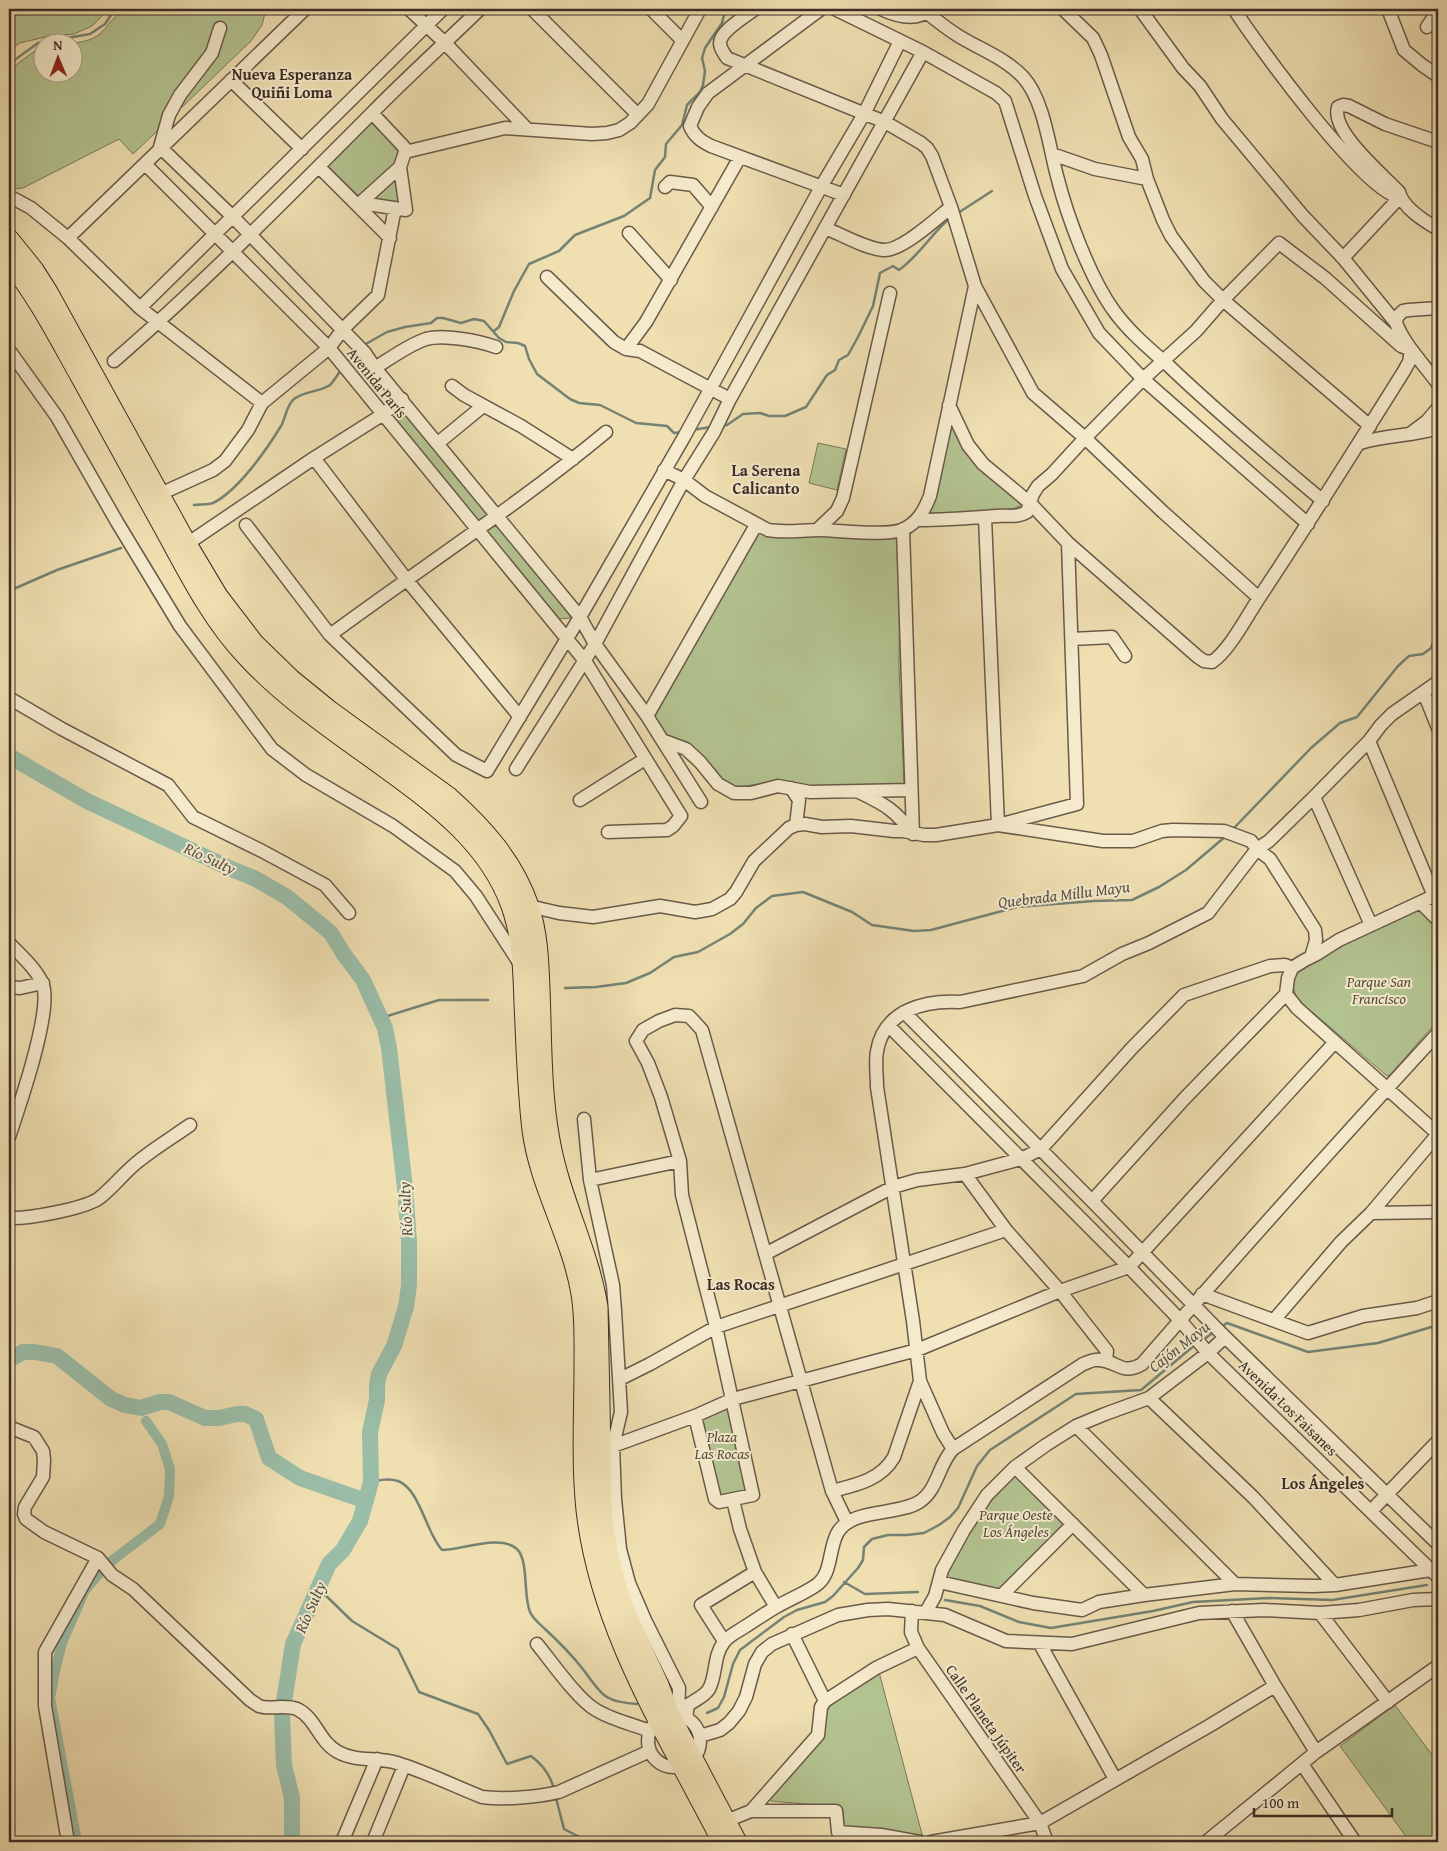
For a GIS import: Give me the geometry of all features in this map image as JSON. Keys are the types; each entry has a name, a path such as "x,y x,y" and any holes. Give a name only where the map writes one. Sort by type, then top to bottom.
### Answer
{"highway":[{"path":"9,239 34,270 48,292 187,544 224,604 254,643 291,679 328,710 449,798 474,820 493,841 513,871 529,906 538,956 547,1126 559,1178 595,1285 598,1308 603,1526 623,1606 659,1685 668,1720"},
{"path":"9,261 48,318 184,567 214,617 242,653 262,673 323,722 428,799 458,825 480,849 498,877 510,903 518,930 522,968 530,1110 536,1155 581,1292 584,1354 584,1483 586,1510 595,1563 611,1617 668,1720 722,1842"},
{"path":"687,1762 726,1821 737,1842"}],"street":[{"path":"68,238 305,9"},
{"path":"409,9 445,43 526,128"},
{"path":"140,308 444,9"},
{"path":"114,361 160,321 232,252 480,9"},
{"path":"532,9 638,115"},
{"path":"651,9 682,40"},
{"path":"405,152 475,136 493,129 526,128 607,133 619,130 630,123 648,104 700,9"},
{"path":"755,9 725,32 721,38 720,44 728,58 885,122 922,143 927,148 951,207 975,286 1034,394 1085,438 1163,512 1259,598"},
{"path":"821,9 708,93 698,107 690,126 700,140 844,195"},
{"path":"835,9 923,52 996,93 1004,101 1035,196 1062,269 1099,333 1143,380 1308,524"},
{"path":"881,9 902,16 912,17 928,10 958,35 998,58 1024,78 1038,103 1064,200 1085,256 1113,310 1133,335 1220,414 1323,501"},
{"path":"1063,9 1093,38 1101,55 1129,137 1142,159 1147,179 1163,220 1171,236 1204,281 1223,300 1370,426"},
{"path":"1140,9 1182,68 1200,86 1222,118 1303,216 1342,258 1396,323 1411,350 1438,384"},
{"path":"1234,9 1247,30 1319,124 1362,171 1394,197 1400,197"},
{"path":"1388,9 1404,50 1438,76"},
{"path":"1427,27 1438,10"},
{"path":"160,148 169,114 180,95 212,53 220,28"},
{"path":"246,525 330,635 456,756 487,771 566,637 580,617 687,432 821,187 864,114 900,41"},
{"path":"516,769 595,644 684,480 717,427 730,399 923,52"},
{"path":"231,80 302,149"},
{"path":"1438,142 1385,124 1348,106 1338,107 1336,113 1337,121 1372,166 1426,222 1438,229"},
{"path":"358,205 368,204 406,210 400,167 405,152 404,146 372,113"},
{"name":"Avenida París","path":"160,148 233,217 361,348 375,368 580,617 595,644 647,716 701,802"},
{"path":"1052,154 1095,169 1147,179"},
{"path":"626,349 646,322 671,280 740,156"},
{"name":"Avenida París","path":"145,164 329,348 585,661 681,816 667,830 608,832"},
{"path":"319,167 390,238"},
{"path":"358,205 400,167"},
{"path":"665,187 670,182 693,185 712,207"},
{"path":"9,196 31,208 68,238 140,308 160,321 262,403"},
{"path":"1342,258 1400,197"},
{"path":"825,228 862,244 884,250 892,249 916,236 951,207"},
{"path":"160,494 213,470 226,461 248,430 262,403 329,348 343,329 378,294 395,208"},
{"path":"629,234 671,280"},
{"path":"918,520 1020,516 1027,512 1038,486 1052,474 1143,380 1196,330 1279,243 1325,278 1401,346 1411,350"},
{"path":"547,277 614,342 626,349 640,351 730,399"},
{"path":"664,470 684,480 704,496 768,530 780,532 817,530 896,532 903,529 918,520 930,496 975,286"},
{"path":"817,530 837,511 843,498 890,293"},
{"path":"1396,323 1397,317 1403,311 1438,308"},
{"path":"375,368 409,347 429,338 484,343 496,347"},
{"path":"9,350 57,417 117,522 180,626 272,749 306,775 393,826 455,871 476,896 522,968"},
{"path":"949,405 968,446 983,464 1030,503 1068,542 1204,661 1212,662 1223,652 1360,443 1409,362 1411,350"},
{"path":"452,386 464,396 521,426 573,459"},
{"path":"187,544 314,458 382,415 402,399"},
{"path":"438,443 483,406"},
{"path":"1409,434 1438,410"},
{"path":"1360,443 1374,438 1438,428"},
{"path":"330,635 406,579 478,531 606,432"},
{"path":"314,458 406,579 520,717"},
{"path":"985,518 998,825"},
{"path":"647,716 756,525"},
{"path":"903,529 913,834"},
{"path":"529,906 566,914 593,917 660,906 695,912 712,909 736,892 754,861 790,828 796,825 851,826 936,835 998,825 1077,804 1068,542"},
{"path":"1072,639 1112,637 1125,656"},
{"path":"953,1448 943,1432 920,1381 917,1350 877,1087 876,1052 889,1026 904,1012 920,1005 941,1001 960,1002 1083,976 1122,954 1149,944 1208,913 1257,849 1269,841 1314,797 1368,741 1380,724 1392,714 1424,694 1438,682"},
{"path":"1424,694 1438,728"},
{"path":"9,698 62,729 168,785 194,818 325,885 349,913"},
{"path":"662,740 686,748 718,784 734,793 751,793 778,786 810,792 911,790"},
{"path":"1092,1201 1186,1098 1286,994 1288,978 1292,968 1339,940 1436,895 1368,741"},
{"path":"580,800 645,759"},
{"path":"791,788 799,800 796,825"},
{"path":"854,790 883,804 899,815 913,834"},
{"path":"1314,797 1371,925"},
{"path":"998,825 1103,841 1133,841 1162,831 1224,831 1251,841 1257,849 1270,859 1315,930 1315,948 1310,956"},
{"path":"1421,903 1438,920"},
{"path":"9,944 30,966 42,983 44,1000 38,1041 9,1137"},
{"path":"766,1254 893,1187 917,1180 965,1174 1020,1159 1040,1149 1184,995 1270,966 1285,965 1292,968"},
{"path":"9,987 20,988 42,983"},
{"path":"1274,1320 1340,1242 1371,1214 1438,1134 1297,1008 1286,994"},
{"name":"Avenida Los Faisanes","path":"904,1012 1220,1332 1438,1542"},
{"path":"695,1416 715,1499 719,1502 752,1494 733,1399 682,1195 680,1161 662,1097 648,1063 636,1041 643,1030 675,1014 689,1016 702,1030 746,1192 766,1254 832,1491 847,1522"},
{"name":"Avenida Los Faisanes","path":"889,1026 1129,1267 1202,1346 1436,1571"},
{"path":"537,1644 583,1700 595,1710 617,1720 668,1720 696,1726 700,1736 699,1750 687,1762 671,1767 662,1764 655,1759 648,1743 668,1720 709,1689 714,1664 724,1641 776,1607 817,1586 824,1578 838,1532 847,1522 857,1517 904,1509 919,1502 936,1483 942,1463 953,1448 1084,1364 1095,1360 1106,1361 1124,1370 1134,1370 1142,1364 1202,1294 1438,1033"},
{"path":"613,1446 695,1416 733,1399 917,1350 1060,1291 1129,1267 1335,1042"},
{"path":"584,1120 590,1180 612,1285 620,1379 621,1412 613,1446 615,1499 620,1549 630,1583 645,1620 679,1688 668,1720"},
{"path":"9,1218 35,1216 89,1203 98,1198 139,1160 190,1125"},
{"path":"590,1180 680,1161"},
{"path":"965,1174 1006,1230 1060,1291 1106,1351 1106,1361"},
{"path":"1371,1214 1438,1212"},
{"path":"620,1379 716,1327 1006,1230"},
{"path":"1202,1294 1308,1334 1363,1316 1417,1308 1438,1301"},
{"path":"926,1612 935,1596 942,1570 964,1530 987,1495 1015,1467 1076,1426 1149,1398 1202,1346 1220,1332"},
{"path":"832,1491 855,1485 877,1476 888,1466 894,1457 920,1381"},
{"path":"1149,1398 1253,1497 1335,1585"},
{"path":"1076,1426 1236,1584"},
{"path":"9,1427 34,1437 43,1451 43,1477 25,1507 24,1514 26,1519 44,1532 98,1558 112,1575 133,1589 250,1700 261,1707 292,1707 308,1716 328,1746 338,1753 366,1760 377,1759 404,1766 482,1797 494,1799 546,1795 559,1792 650,1751"},
{"path":"1372,1510 1438,1441"},
{"path":"1015,1467 1144,1594"},
{"path":"733,1500 740,1529 755,1572 776,1607"},
{"path":"1002,1595 1072,1524"},
{"path":"67,1836 45,1706 45,1652 98,1558"},
{"path":"939,1582 1033,1603 1082,1610 1099,1602 1144,1594 1236,1584 1335,1585 1436,1571"},
{"path":"724,1641 701,1605 755,1572"},
{"path":"700,1736 720,1730 739,1711 746,1697 755,1664 762,1652 772,1644 792,1634 838,1615 868,1610 926,1612 945,1615 1006,1641 1072,1644 1200,1613 1358,1610 1413,1600 1438,1599"},
{"name":"Calle Planeta Júpiter","path":"912,1611 911,1632 918,1648 1040,1823 1047,1842"},
{"path":"1232,1611 1316,1752"},
{"path":"1320,1612 1388,1702"},
{"path":"792,1634 825,1701"},
{"path":"1040,1644 1115,1779"},
{"path":"751,1811 818,1735 821,1707 825,1701 876,1668 918,1648"},
{"path":"1206,1842 1316,1752 1438,1666"},
{"path":"931,1842 1040,1823 1275,1686"},
{"path":"342,1842 377,1759"},
{"path":"1302,1764 1355,1842"},
{"path":"374,1842 404,1766"},
{"path":"726,1821 751,1811 836,1811 838,1832 881,1835 920,1842"}],"green space":[{"path":"9,9 109,9 92,26 78,32 32,32 32,40 20,43 9,50"},
{"path":"126,9 266,9 262,25 251,41 133,154 119,139 23,188 14,189 9,187 9,70 32,53 32,82 82,82 82,42 99,34 118,14"},
{"path":"370,120 399,144 401,158 360,197 328,166"},
{"path":"395,177 399,204 374,200 374,196"},
{"path":"402,409 487,513 488,515 479,523 395,419 395,413"},
{"path":"950,415 1021,502 1020,506 1007,511 926,515"},
{"path":"818,443 846,449 837,490 809,483"},
{"path":"491,525 500,528 570,615 570,618 560,619 558,617 489,536 488,529"},
{"path":"759,530 817,535 900,537 899,666 904,784 812,787 782,780 733,788 701,756 663,732 654,718"},
{"name":"Parque San Francisco","path":"1420,908 1438,926 1438,1020 1390,1075 1387,1076 1303,1004 1296,996 1292,983 1297,970 1339,945"},
{"name":"Plaza Las Rocas","path":"725,1409 730,1410 748,1483 746,1491 721,1497 701,1420"},
{"name":"Parque Oeste Los Ángeles","path":"1015,1475 1065,1524 998,1589 948,1578 946,1574 982,1511"},
{"path":"879,1672 923,1838 886,1829 851,1829 844,1826 843,1811 840,1807 771,1801 769,1798 823,1737 826,1708"},
{"path":"1395,1705 1438,1763 1438,1842 1410,1842 1340,1746"}],"waterway":[{"path":"9,64 38,43 90,34 105,24 115,9"},
{"path":"494,331 499,327 514,291 529,264 559,251 575,235 624,216 650,198 655,170 665,157 666,144 682,125 687,105 700,92 703,85 705,71 702,58 705,48 722,23 725,11 729,9"},
{"path":"958,213 992,191"},
{"path":"722,426 727,425 743,414 760,413 769,416 785,416 806,407 827,375 835,370 839,360 848,355 858,337 873,306 880,273 893,266 899,270 919,252 936,231 949,219"},
{"path":"364,345 387,332 431,323 437,318 461,323 474,319 484,321 499,338 506,342 525,346 537,374 570,399 579,403 600,405 636,423 667,426 674,433 682,432"},
{"path":"346,363 358,351"},
{"path":"194,505 213,503 232,489 251,469 268,446 281,426 291,402 302,394 330,385 341,370"},
{"path":"692,430 711,427"},
{"path":"9,591 57,570 121,548"},
{"name":"Quebrada Millu Mayu","path":"1233,829 1311,748 1340,723 1357,717 1398,666 1409,656 1423,654 1431,648 1438,635"},
{"name":"Río Sulty","path":"9,756 87,801 254,878 287,897 331,933 363,980 385,1028 405,1188 409,1241 409,1285 406,1307 394,1346 379,1374 377,1400 370,1432 371,1482 360,1521 343,1550 329,1564 293,1644 282,1715 284,1765 292,1798 292,1842"},
{"name":"Quebrada Millu Mayu","path":"565,988 596,987 626,983 650,973 674,957 698,952 730,934 743,924 756,908 772,896 803,892 852,912 872,925 914,931 931,930 1017,907 1132,900 1159,887 1186,870 1226,836"},
{"name":"Quebrada Millu Mayu","path":"381,1018 439,1000 488,1000"},
{"name":"Cajón Mayu","path":"1221,1327 1227,1323 1308,1352 1378,1343 1438,1325"},
{"name":"Cajón Mayu","path":"1203,1340 1215,1331"},
{"path":"707,1713 718,1708 724,1697 733,1664 740,1650 784,1617 797,1610 825,1602 833,1596 858,1568 863,1560 864,1547 872,1539 888,1535 924,1533 939,1525 958,1508 977,1466 990,1450 1076,1394 1141,1390 1196,1344"},
{"path":"9,1360 23,1352 57,1356 111,1399 125,1405 141,1408 160,1402 169,1402 205,1418 245,1414 256,1419 269,1458 300,1478 366,1501"},
{"path":"105,1566 160,1524 169,1496 170,1469 162,1444 146,1421"},
{"path":"371,1482 391,1480 398,1481 406,1486 412,1493 431,1533 442,1550 491,1543 510,1545 517,1549 521,1554 525,1570 528,1605 533,1617 569,1653 604,1695 615,1701 637,1704"},
{"path":"77,1842 50,1698 62,1643 85,1590 102,1570"},
{"path":"844,1582 865,1594 918,1592"},
{"path":"945,1600 980,1606 1019,1622 1051,1628 1153,1611 1193,1602 1268,1598 1332,1600 1427,1585"},
{"path":"318,1588 352,1621 398,1649 419,1692 478,1714 507,1764 531,1756 546,1771 554,1790"},
{"path":"556,1798 564,1829 589,1842"}],"district":[{"name":"Nueva Esperanza Quiñi Loma","path":"292,83"},
{"name":"La Serena Calicanto","path":"766,479"},
{"name":"Las Rocas","path":"741,1284"},
{"name":"Los Ángeles","path":"1323,1483"}]}
